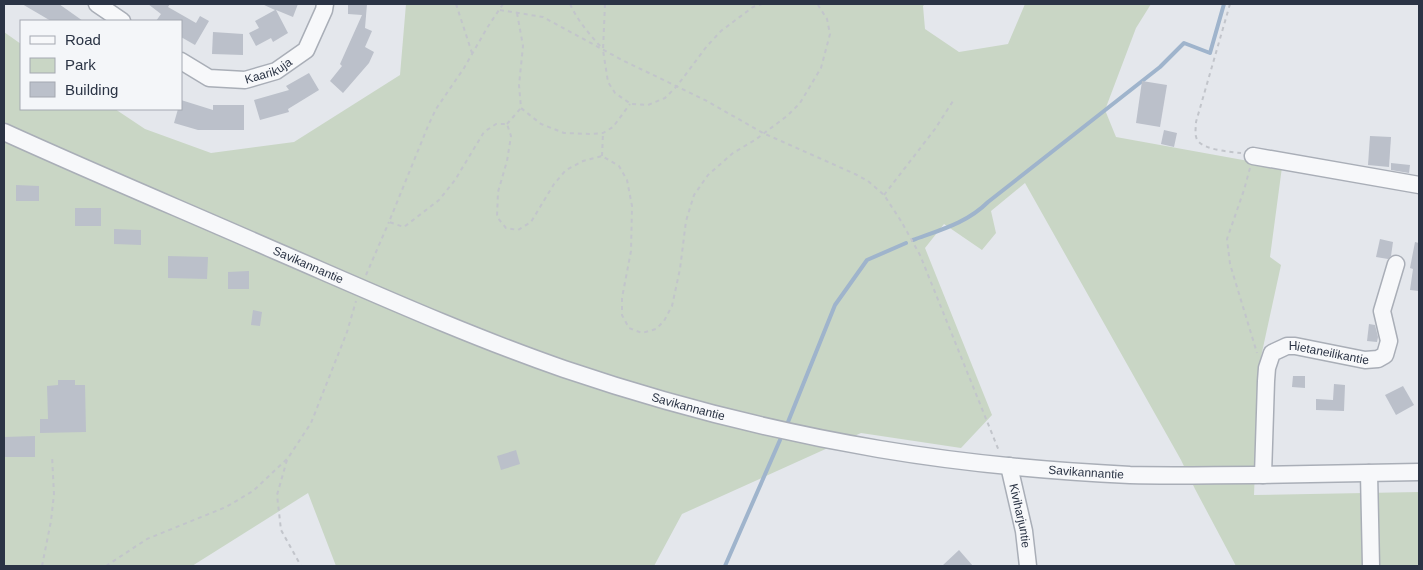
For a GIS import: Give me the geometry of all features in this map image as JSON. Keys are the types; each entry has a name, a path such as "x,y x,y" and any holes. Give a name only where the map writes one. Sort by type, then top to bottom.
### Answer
{"street":[{"path":"97,4 121,20"},
{"name":"Kaarikuja","path":"182,62 209,78 244,80 276,72 306,50 325,4"},
{"name":"Savikannantie","path":"4,132 360,287 487,340 563,369 689,408 806,436 883,450 1069,471 1133,475 1419,472"},
{"path":"1253,156 1419,185"},
{"name":"Hietaneilikantie","path":"1263,475 1266,381 1267,368 1272,353 1287,346 1295,346 1365,360 1378,359 1385,354 1389,341 1382,310 1396,264"},
{"name":"Kiviharjuntie","path":"1006,465 1024,531 1028,566"},
{"path":"1369,473 1371,566"}],"path":[{"path":"456,4 472,53"},
{"path":"106,566 148,539 226,507 253,491 288,458 311,423 347,332 360,287 436,109 464,68 486,28 503,4"},
{"path":"570,4 586,31 603,50"},
{"path":"605,4 603,50 608,82 615,93 631,104 648,105 665,98 677,86 706,46 721,31 753,7 762,4"},
{"path":"507,124 512,136 498,192 497,217 506,228 518,230 531,222 554,184 566,170 583,161 602,156 619,166 627,180 632,206 632,240 622,298 622,315 629,328 642,333 656,329 664,321 672,306 680,269 686,220 694,195 708,176 733,153 755,140 787,116 800,103 821,68 830,34 826,19 818,5 815,4"},
{"path":"1230,4 1196,122 1195,133 1198,142 1212,148 1253,156 1244,190 1227,239 1230,264 1257,354"},
{"path":"500,10 542,17 622,60 704,100 763,133 855,174 868,181 884,195 920,255 1006,465"},
{"path":"388,222 404,227 439,200 455,180 484,132 496,124 507,124 521,108 520,85 523,46 517,13"},
{"path":"884,195 935,129 953,101"},
{"path":"521,108 542,124 564,133 603,132 613,127 631,104"},
{"path":"602,156 603,132"},
{"path":"42,566 52,520 54,494 52,456"},
{"path":"288,458 277,495 281,530 301,566"}],"green space":[{"path":"406,4 925,4 923,6 925,29 959,52 1008,44 1025,4 1151,4 1136,28 1105,110 1116,137 1282,167 1270,257 1281,265 1259,366 1254,495 1419,492 1419,566 1236,566 1181,460 1025,183 991,211 996,233 982,250 944,224 925,248 992,415 961,448 861,433 682,514 654,566 336,566 308,493 192,566 4,566 4,32 20,43 20,110 116,110 145,129 211,153 294,142 400,75"}],"building":[{"path":"22,4 59,4 82,20 49,20"},
{"path":"148,4 170,4 168,7 196,23 200,16 209,21 195,45 182,38 182,20 157,20 161,14"},
{"path":"262,4 298,4 293,17 276,10 288,33 273,42 271,38 256,46 249,33 259,28 255,21 275,10"},
{"path":"348,4 367,4 365,28 372,31 365,47 374,52 369,63 343,93 330,81 342,66 340,64 362,15 348,14"},
{"path":"213,32 243,34 243,55 212,54"},
{"path":"309,73 319,90 288,109 289,112 260,120 254,100 289,90 286,86"},
{"path":"1142,81 1167,85 1160,127 1136,123"},
{"path":"182,100 213,110 213,105 244,105 244,130 198,130 174,123 178,110 182,110"},
{"path":"1164,130 1177,133 1174,147 1161,144"},
{"path":"1370,136 1391,137 1389,167 1368,165"},
{"path":"1391,163 1410,165 1409,173 1391,170"},
{"path":"16,185 39,186 39,201 16,201"},
{"path":"75,208 101,208 101,226 75,226"},
{"path":"114,229 141,230 141,245 114,244"},
{"path":"1380,239 1393,242 1391,256 1388,259 1376,257"},
{"path":"1415,242 1419,243 1419,291 1410,290 1413,269 1410,268"},
{"path":"168,256 208,257 207,279 168,278"},
{"path":"249,271 249,289 228,289 228,272"},
{"path":"253,310 262,312 260,326 251,325"},
{"path":"1369,324 1375,325 1378,337 1377,342 1367,341"},
{"path":"1293,376 1305,376 1305,388 1292,387"},
{"path":"58,380 75,380 75,385 85,385 86,432 40,433 40,419 48,419 47,386 58,385"},
{"path":"1334,384 1345,385 1344,411 1316,410 1316,399 1333,400"},
{"path":"1403,386 1414,405 1396,415 1385,395"},
{"path":"35,436 35,457 4,457 4,437"},
{"path":"516,450 520,464 501,470 497,456"},
{"path":"959,550 973,566 942,566"}],"waterway":[{"path":"913,240 962,221 980,209 1160,67 1184,43 1210,53 1224,4"},
{"path":"788,422 835,305 867,260 906,243"},
{"path":"725,566 780,440"}]}
